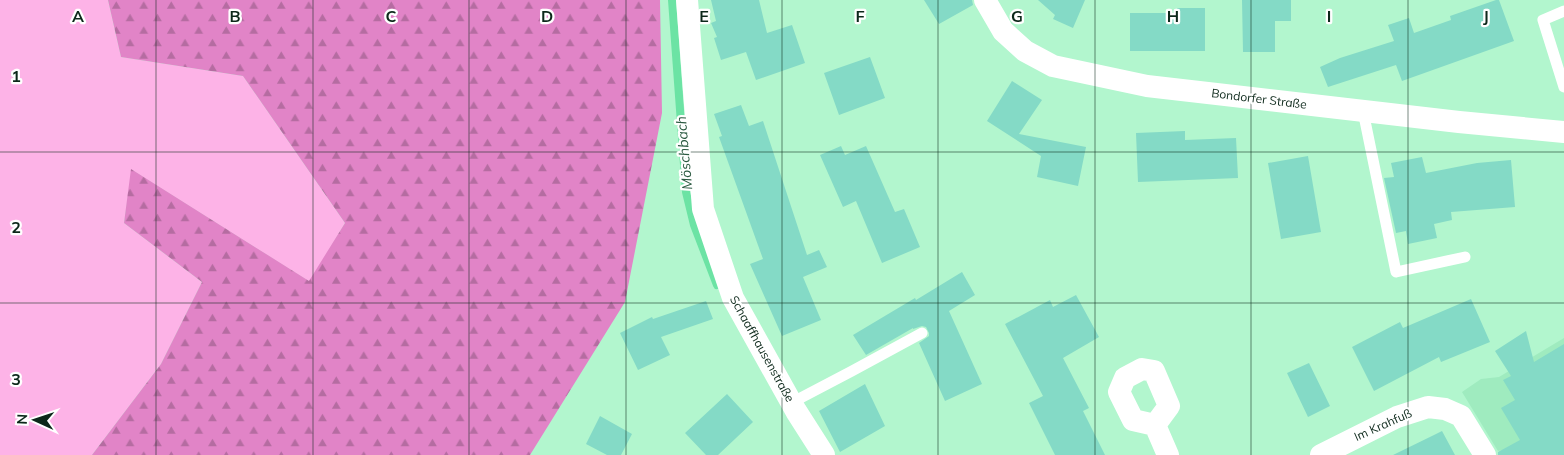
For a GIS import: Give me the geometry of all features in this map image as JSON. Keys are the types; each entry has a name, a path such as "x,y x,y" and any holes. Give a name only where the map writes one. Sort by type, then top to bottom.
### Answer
{"street":[{"name":"Schaaffhausenstraße","path":"687,0 703,209 732,298 791,403 824,455"},
{"name":"Bondorfer Straße","path":"985,0 1003,31 1025,51 1053,66 1147,86 1564,132"},
{"name":"Im Krahfuß","path":"1321,455 1397,417 1428,407 1445,409 1460,416 1485,455"},
{"path":"1155,425 1168,455"}],"lane":[{"path":"1564,11 1543,20 1564,87"},
{"path":"1363,111 1396,272 1465,256"},
{"path":"791,403 922,333"}],"shaded area":[{"path":"0,0 108,0 121,57 243,76 345,223 310,282 132,170 124,223 202,282 161,364 92,455 0,455"},
{"path":"1564,338 1564,455 1498,451 1462,392 1481,379 1499,377"}],"green space":[{"path":"108,0 660,0 662,113 625,302 530,455 92,455 161,364 202,282 124,223 131,169 309,281 345,223 243,76 121,57"}],"building":[{"path":"711,0 759,0 767,33 792,25 805,63 756,80 746,52 721,60 714,38 717,37 711,23 716,21"},
{"path":"924,0 972,0 973,5 939,24"},
{"path":"1038,0 1085,0 1073,28 1053,19 1055,15"},
{"path":"1242,0 1291,0 1291,21 1275,21 1275,52 1243,52"},
{"path":"1499,0 1514,41 1402,81 1396,65 1328,87 1320,67 1340,58 1394,41 1388,25 1409,18 1414,33 1451,20 1450,16"},
{"path":"1177,8 1205,8 1205,51 1130,51 1130,13 1177,13"},
{"path":"870,57 885,98 839,115 824,73"},
{"path":"1012,81 1042,100 1019,134 1086,147 1078,186 1037,177 1041,156 987,121"},
{"path":"741,105 749,126 763,121 807,255 819,250 827,267 803,277 821,320 782,336 750,264 763,259 719,137 722,136 714,114"},
{"path":"1185,131 1185,140 1236,138 1238,178 1138,182 1136,133"},
{"path":"841,146 845,155 866,146 895,212 904,209 920,247 882,263 856,201 843,207 820,155"},
{"path":"1308,156 1321,232 1281,239 1268,163"},
{"path":"1422,157 1426,173 1477,163 1511,160 1515,207 1451,212 1452,220 1434,224 1437,238 1408,244 1406,231 1396,233 1384,178 1394,177 1391,163"},
{"path":"962,272 975,295 949,311 982,384 945,401 919,343 929,336 926,327 913,328 866,355 853,335"},
{"path":"1076,295 1099,337 1063,358 1089,408 1083,411 1105,455 1055,455 1029,403 1043,396 1005,324 1050,300 1053,307"},
{"path":"1471,299 1490,342 1441,362 1439,357 1374,391 1352,347 1400,322 1403,328"},
{"path":"706,301 713,319 661,337 670,355 638,370 620,333 652,317 653,319"},
{"path":"1526,331 1534,362 1564,344 1564,455 1498,455 1498,452 1520,440 1501,408 1515,400 1503,380 1511,376 1495,351"},
{"path":"1309,363 1330,406 1308,417 1287,373"},
{"path":"865,384 885,426 840,452 819,411"},
{"path":"727,394 753,422 718,455 706,455 685,433"},
{"path":"600,416 632,434 621,455 607,455 586,444"},
{"path":"1442,431 1455,455 1393,455 1434,435"}],"waterway":[{"name":"Möschbach","path":"672,0 686,192 694,225 717,285"}]}
